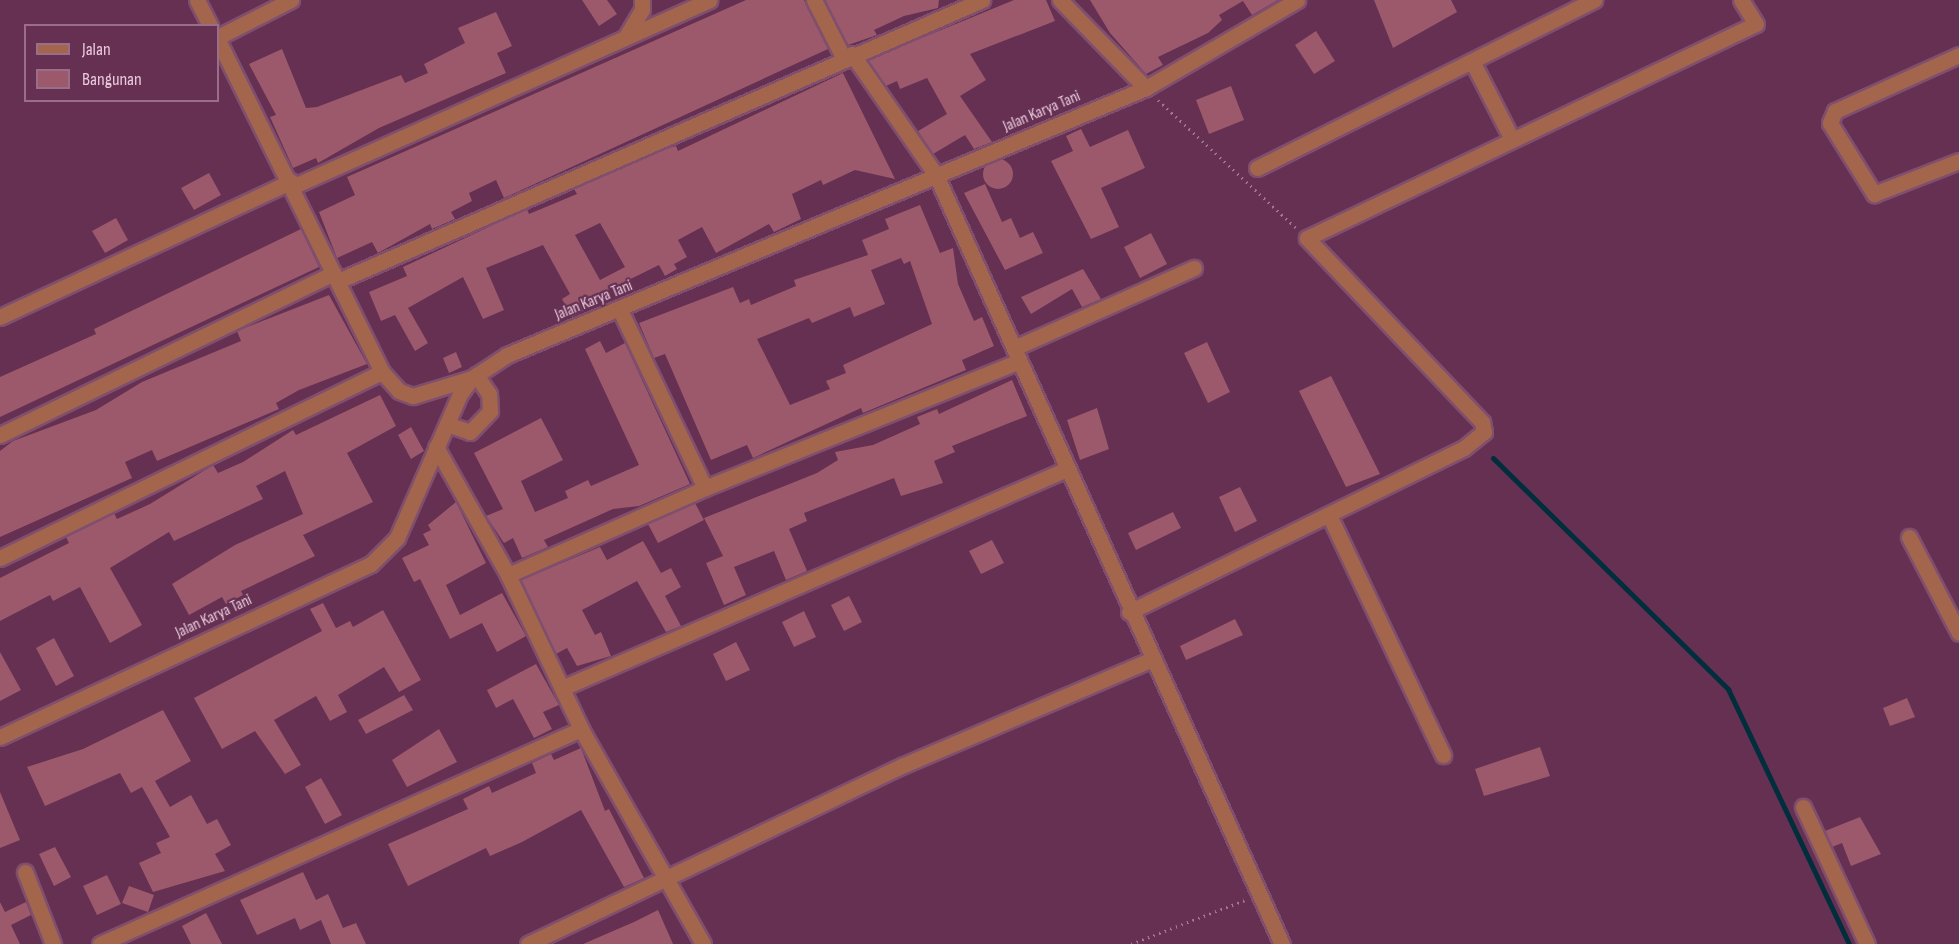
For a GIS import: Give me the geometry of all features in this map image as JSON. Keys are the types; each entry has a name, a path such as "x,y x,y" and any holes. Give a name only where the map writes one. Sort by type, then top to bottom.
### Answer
{"street":[{"path":"197,0 209,24"},
{"path":"219,37 291,0"},
{"path":"625,38 642,0"},
{"path":"0,317 292,184 710,0"},
{"path":"814,0 848,56 936,175 1129,612 1282,944"},
{"path":"0,435 336,277 982,0"},
{"path":"1061,0 1146,88"},
{"name":"Jalan Karya Tani","path":"0,737 371,564 397,538 447,424 474,377 507,356 1146,88 1297,0"},
{"path":"1257,168 1594,0"},
{"path":"1129,612 1464,448 1484,428 1306,238 1756,24 1741,0"},
{"path":"219,40 292,184 382,372 399,391 413,396 474,377 489,394 489,411 470,432 447,424"},
{"path":"1959,55 1835,111 1830,123 1874,194 1959,161"},
{"path":"1472,61 1512,139"},
{"path":"508,575 1017,354 1194,268"},
{"path":"620,310 705,488"},
{"path":"0,558 382,372"},
{"path":"436,447 508,575 581,729 671,880 703,944"},
{"path":"562,688 1067,469"},
{"path":"1329,515 1443,755"},
{"path":"1909,537 1959,633"},
{"path":"528,944 671,880 904,765 1152,659"},
{"path":"100,944 581,729"},
{"path":"1803,807 1867,944"},
{"path":"25,872 53,944"}],"path":[{"path":"1146,88 1306,238"},
{"path":"1131,944 1258,895"}],"building":[{"path":"582,0 607,0 617,14 599,26"},
{"path":"746,0 804,0 828,49 504,198 496,180 469,193 472,201 451,212 455,219 432,229 430,224 378,253 372,242 337,258 319,212 355,195 347,177"},
{"path":"825,0 939,0 938,8 904,16 874,30 877,35 848,45"},
{"path":"1014,0 1046,0 1055,21 970,54 986,80 960,96 992,142 974,149 965,135 933,154 918,131 947,114 927,78 900,89 897,81 886,86 868,60"},
{"path":"1090,0 1278,0 1252,15 1243,1 1219,15 1222,20 1208,33 1158,57 1163,65 1146,74 1110,33"},
{"path":"1374,0 1451,0 1457,12 1393,48"},
{"path":"496,12 512,46 497,53 506,73 379,128 318,163 316,158 293,168 270,117 276,115 249,64 282,49 306,108 317,107 401,75 405,83 428,73 424,64 465,43 458,28"},
{"path":"1316,31 1335,61 1314,74 1295,45"},
{"path":"843,73 895,179 855,170 823,185 821,180 792,194 801,219 774,232 769,224 716,253 702,227 678,240 687,257 674,264 677,269 665,276 659,265 596,296 599,302 572,317 562,299 570,294 543,245 486,268 504,310 483,319 463,277 408,308 428,343 415,351 395,315 381,321 369,292 407,276 403,267 527,209 529,214 577,194 574,189 665,149 676,146 678,151","holes":["600,223 625,267 600,280 575,235"]},
{"path":"1231,86 1244,120 1209,134 1196,100"},
{"path":"1081,129 1090,147 1128,130 1145,168 1101,188 1119,227 1091,239 1051,161 1073,151 1066,136"},
{"path":"998,159 1004,160 1012,168 1012,180 1004,188 998,189 992,188 984,180 983,174 984,168 992,160"},
{"path":"209,173 221,195 194,210 181,188"},
{"path":"985,184 1002,222 1011,218 1020,238 1033,232 1043,253 1005,270 964,193"},
{"path":"920,205 940,253 953,248 958,284 974,321 982,317 994,346 962,360 966,370 863,413 861,408 753,458 747,445 711,460 665,354 654,358 639,323 733,287 740,303 749,299 751,305 796,286 794,280 868,255 862,240 889,229 885,219","holes":["901,258 904,264 910,261 932,324 843,365 846,373 826,381 830,389 790,405 757,339 809,318 812,323 850,307 854,317 885,304 871,270"]},
{"path":"116,218 128,240 105,253 92,231"},
{"path":"301,229 319,267 0,417 0,377 96,334 94,329"},
{"path":"1151,233 1167,264 1140,278 1124,247"},
{"path":"1083,269 1101,299 1082,307 1072,289 1031,314 1021,297"},
{"path":"329,295 367,364 299,390 276,403 279,409 157,461 152,450 125,462 132,478 0,537 0,451 13,441 96,410 142,382 241,341 237,331"},
{"path":"600,341 606,353 625,343 690,484 639,506 613,509 544,540 548,547 522,558 513,538 504,543 486,516 503,509 474,453 541,418 563,460 521,481 535,512 568,498 565,491 588,480 591,486 639,465 585,349"},
{"path":"1207,342 1230,392 1208,403 1184,353"},
{"path":"456,352 462,367 449,373 443,358"},
{"path":"1331,376 1380,474 1346,487 1299,391"},
{"path":"1012,380 1027,416 952,446 955,452 934,461 943,483 901,496 894,478 804,513 807,521 789,529 807,571 786,580 774,551 734,567 746,595 724,605 706,563 723,556 704,518 817,473 838,460 835,452 873,445 920,424 917,417 937,409 939,414"},
{"path":"380,395 396,426 347,453 373,502 303,535 315,556 241,591 243,595 226,604 222,597 189,615 172,584 235,545 303,514 285,471 256,486 263,499 174,541 169,532 110,568 142,625 110,643 80,587 53,601 50,595 0,621 0,578 69,543 66,537 114,513 117,519 150,504 213,465 218,473 243,462 293,430 296,435"},
{"path":"1097,408 1109,449 1080,460 1067,420"},
{"path":"411,427 424,451 411,459 398,435"},
{"path":"1240,487 1257,521 1235,532 1219,497"},
{"path":"456,502 486,563 446,585 460,615 502,593 526,636 497,652 482,623 450,639 420,579 414,582 402,558 429,545 423,534 431,530 428,525"},
{"path":"695,503 704,520 658,543 648,524"},
{"path":"1173,512 1181,528 1136,550 1128,533"},
{"path":"992,540 1004,563 981,574 969,551"},
{"path":"643,541 661,573 671,568 681,587 665,596 681,626 666,632 637,581 582,610 595,635 601,632 611,656 577,666 567,648 556,654 521,580 600,547 607,560"},
{"path":"849,596 862,622 844,631 831,605"},
{"path":"323,603 336,628 350,621 353,627 383,610 421,680 399,692 384,667 338,695 347,712 330,721 316,696 274,720 301,765 285,774 255,731 222,749 194,698 322,631 310,609"},
{"path":"804,611 816,637 794,647 782,622"},
{"path":"1235,619 1243,635 1186,660 1180,646"},
{"path":"54,638 74,676 56,686 36,648"},
{"path":"736,642 750,670 726,681 713,654"},
{"path":"0,652 21,690 0,701"},
{"path":"536,664 559,705 543,712 552,729 534,738 513,699 496,708 487,690"},
{"path":"404,695 413,710 366,734 358,720"},
{"path":"1907,698 1915,717 1890,726 1883,708"},
{"path":"163,710 191,761 155,781 170,807 191,795 207,824 217,819 231,845 215,854 225,871 153,892 139,863 161,853 156,843 170,837 142,787 131,793 120,773 45,806 27,767 83,749"},
{"path":"439,729 457,762 407,787 392,760"},
{"path":"1540,747 1550,776 1484,796 1475,769"},
{"path":"581,748 605,811 609,809 644,878 624,887 581,810 522,842 490,856 486,848 408,886 388,844 468,809 463,799 489,786 492,793 536,773 532,763 551,754 554,760"},
{"path":"321,778 342,815 325,824 305,787"},
{"path":"0,792 20,840 0,848"},
{"path":"1860,817 1881,854 1851,866 1842,843 1832,847 1825,831"},
{"path":"55,847 71,877 54,886 39,854"},
{"path":"303,872 316,900 328,894 343,928 356,923 366,944 331,944 321,920 300,930 295,918 257,935 240,900"},
{"path":"107,875 121,904 97,915 83,886"},
{"path":"129,886 154,895 148,912 122,903"},
{"path":"0,902 5,912 26,902 31,915 11,925 20,944 0,944"},
{"path":"658,910 673,944 583,944 634,922"},
{"path":"206,913 222,944 191,944 182,926"}],"waterway":[{"path":"1493,458 1728,689 1849,944"}]}
